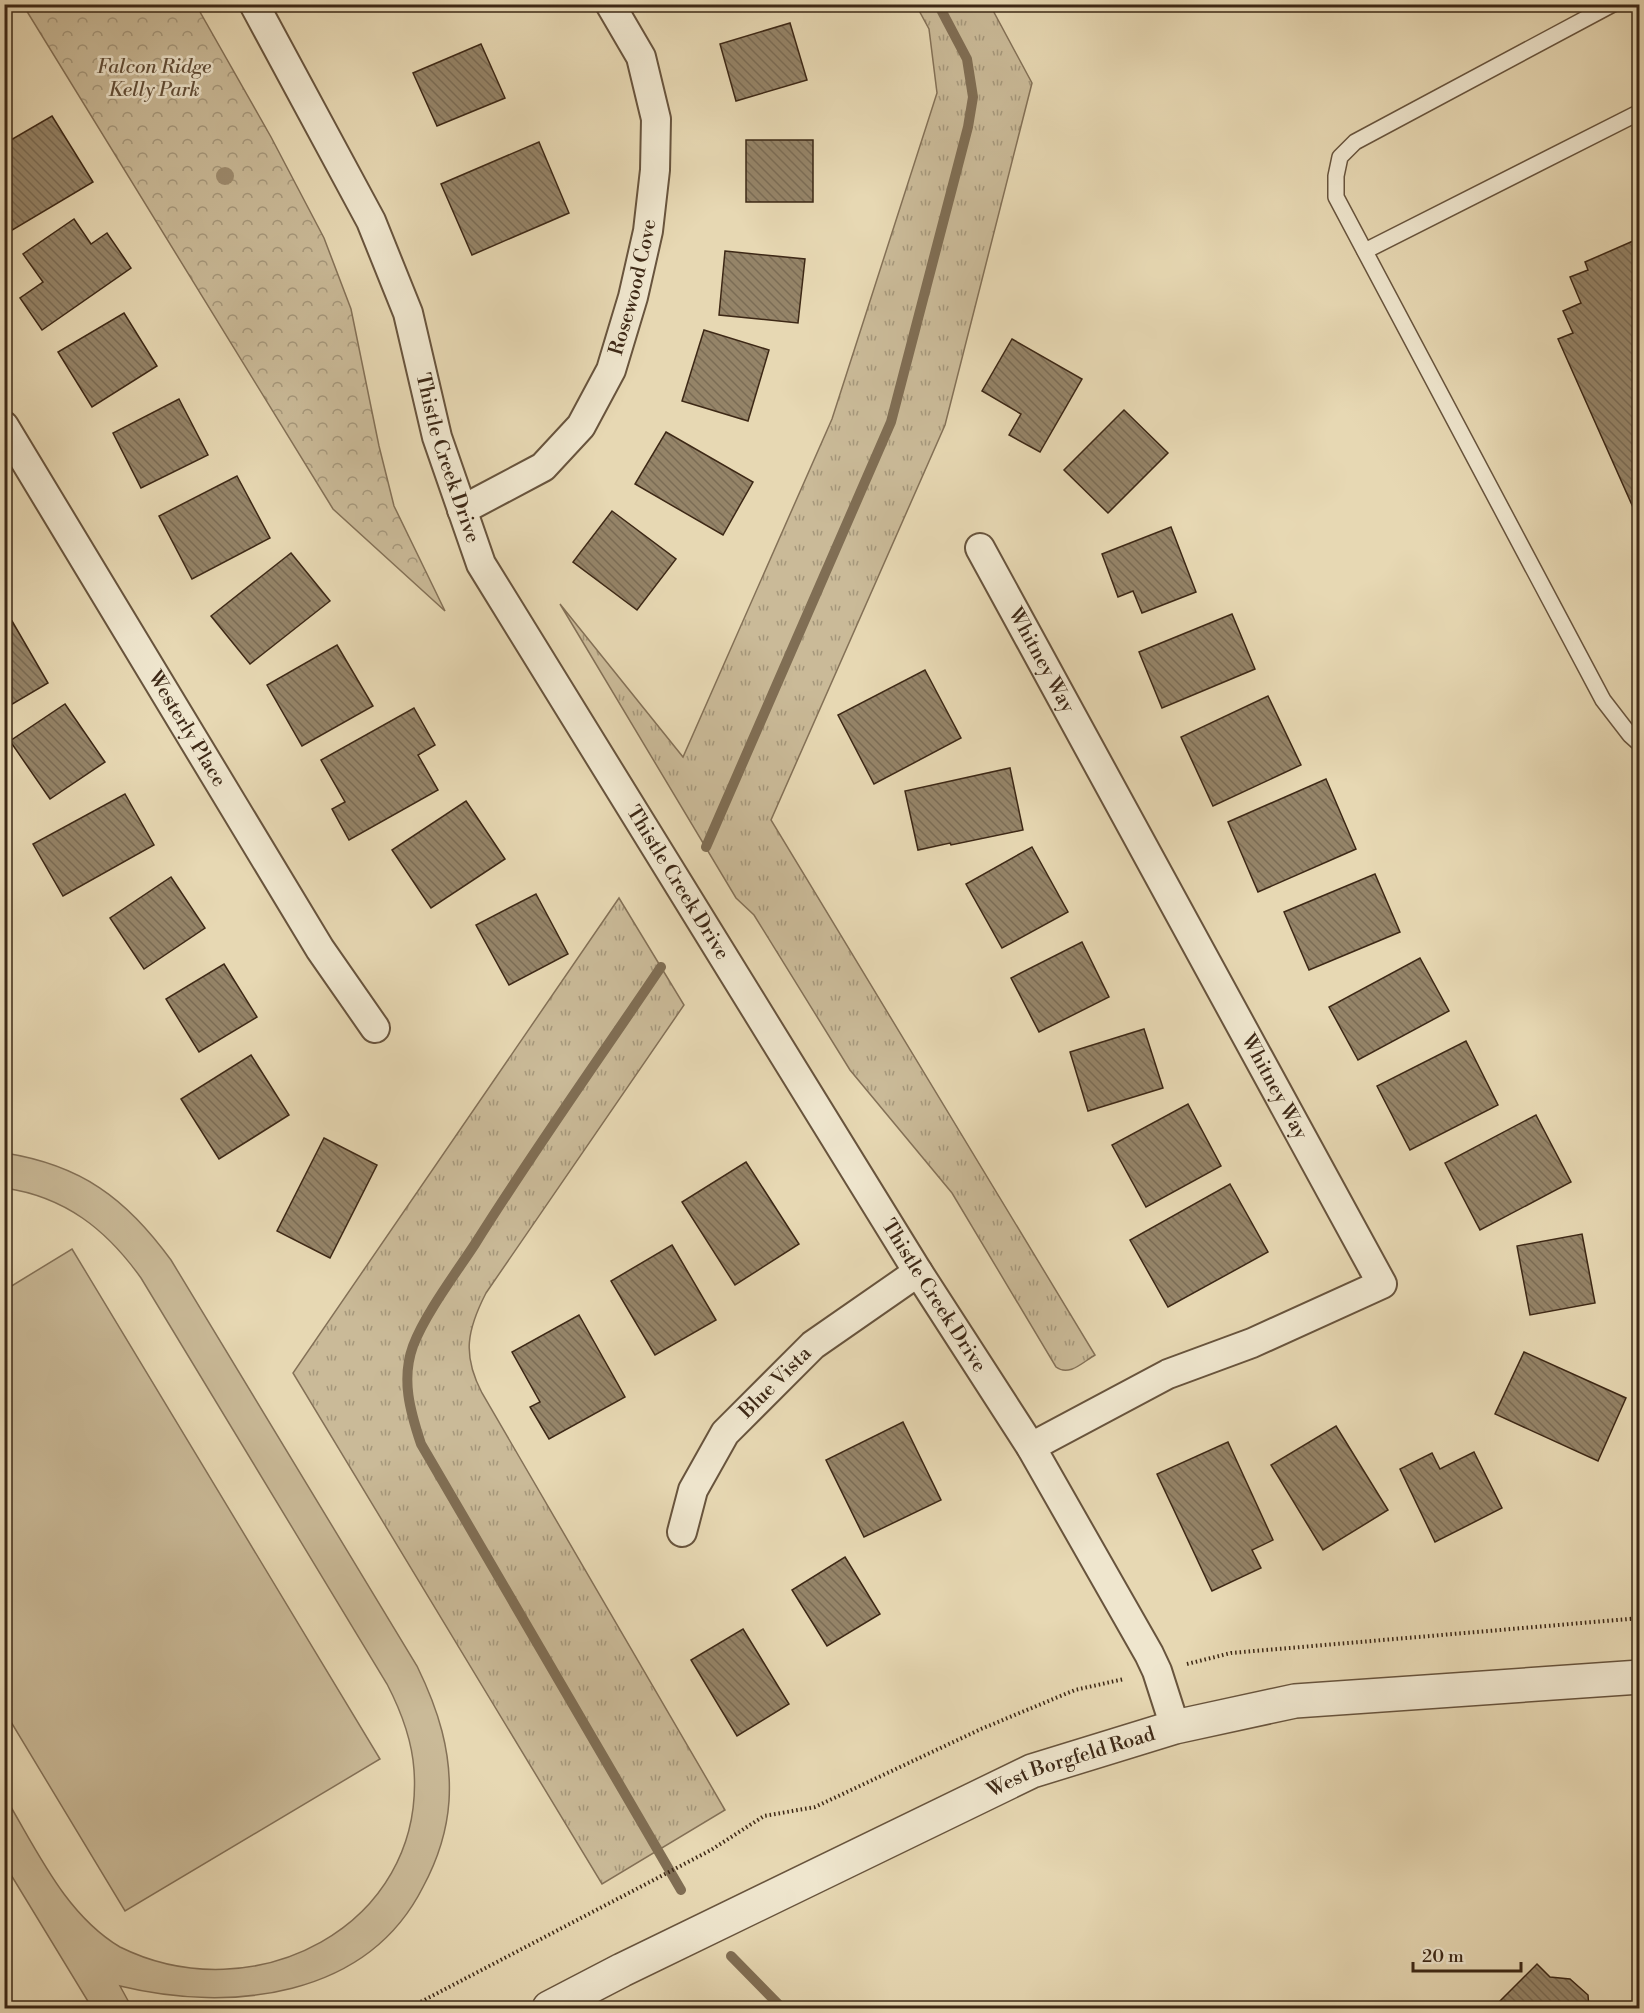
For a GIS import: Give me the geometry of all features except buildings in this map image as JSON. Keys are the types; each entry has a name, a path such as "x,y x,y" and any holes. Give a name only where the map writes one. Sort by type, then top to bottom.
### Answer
{"street":[{"name":"Thistle Creek Drive","path":"254,4 371,221 408,313 437,437 482,564 918,1272 1031,1447 1149,1654 1157,1671 1175,1727"},
{"name":"Rosewood Cove","path":"462,510 543,467 581,426 611,370 633,297 649,221 655,170 656,119 641,57 610,4"},
{"name":"Westerly Place","path":"4,426 320,949 375,1028"},
{"name":"Whitney Way","path":"980,548 1382,1284 1252,1342 1168,1374 1031,1447"},
{"name":"Blue Vista","path":"682,1532 693,1490 725,1433 813,1345 918,1272"},
{"name":"West Borgfeld Road","path":"549,2008 622,1970 1032,1771 1175,1727 1296,1701 1640,1677"}],"lane":[{"path":"1613,4 1355,142 1340,156 1336,176 1336,197 1604,700 1630,735 1640,744"},
{"path":"1365,252 1640,112"}],"path":[{"path":"409,2008 711,1850"}],"green space":[{"name":"Falcon Ridge Kelly Park","path":"23,5 196,5 271,137 324,238 351,309 379,446 394,506 445,611 333,509"},
{"path":"916,5 990,5 1032,83 945,425 771,820 1095,1355 1076,1367 1066,1370 1056,1367 952,1193 850,1070 754,915 736,898 560,604 683,757 832,419 937,93 929,29"},
{"path":"619,898 684,1005 486,1293 475,1319 469,1343 472,1367 482,1393 725,1810 602,1884 293,1373"},
{"path":"5,1153 32,1158 79,1176 119,1202 154,1238 171,1260 417,1666 431,1698 446,1748 449,1783 446,1823 437,1856 423,1887 398,1924 368,1953 332,1974 292,1988 250,1996 206,1998 163,1994 120,1986 132,2008 92,2008 5,1865 5,1797 41,1859 68,1899 83,1917 120,1947 171,1965 224,1969 274,1961 321,1942 361,1912 391,1873 410,1825 414,1770 405,1726 387,1684 141,1278 128,1260 98,1230 82,1218 47,1199 5,1188"},
{"path":"72,1249 380,1759 125,1911 5,1712 5,1290"}],"waterway":[{"path":"706,847 891,422 968,127 973,97 967,59 938,4"},
{"path":"661,967 543,1139 433,1307 413,1346 409,1358 407,1383 410,1407 421,1444 681,1890"},
{"path":"731,1956 782,2008"}]}
